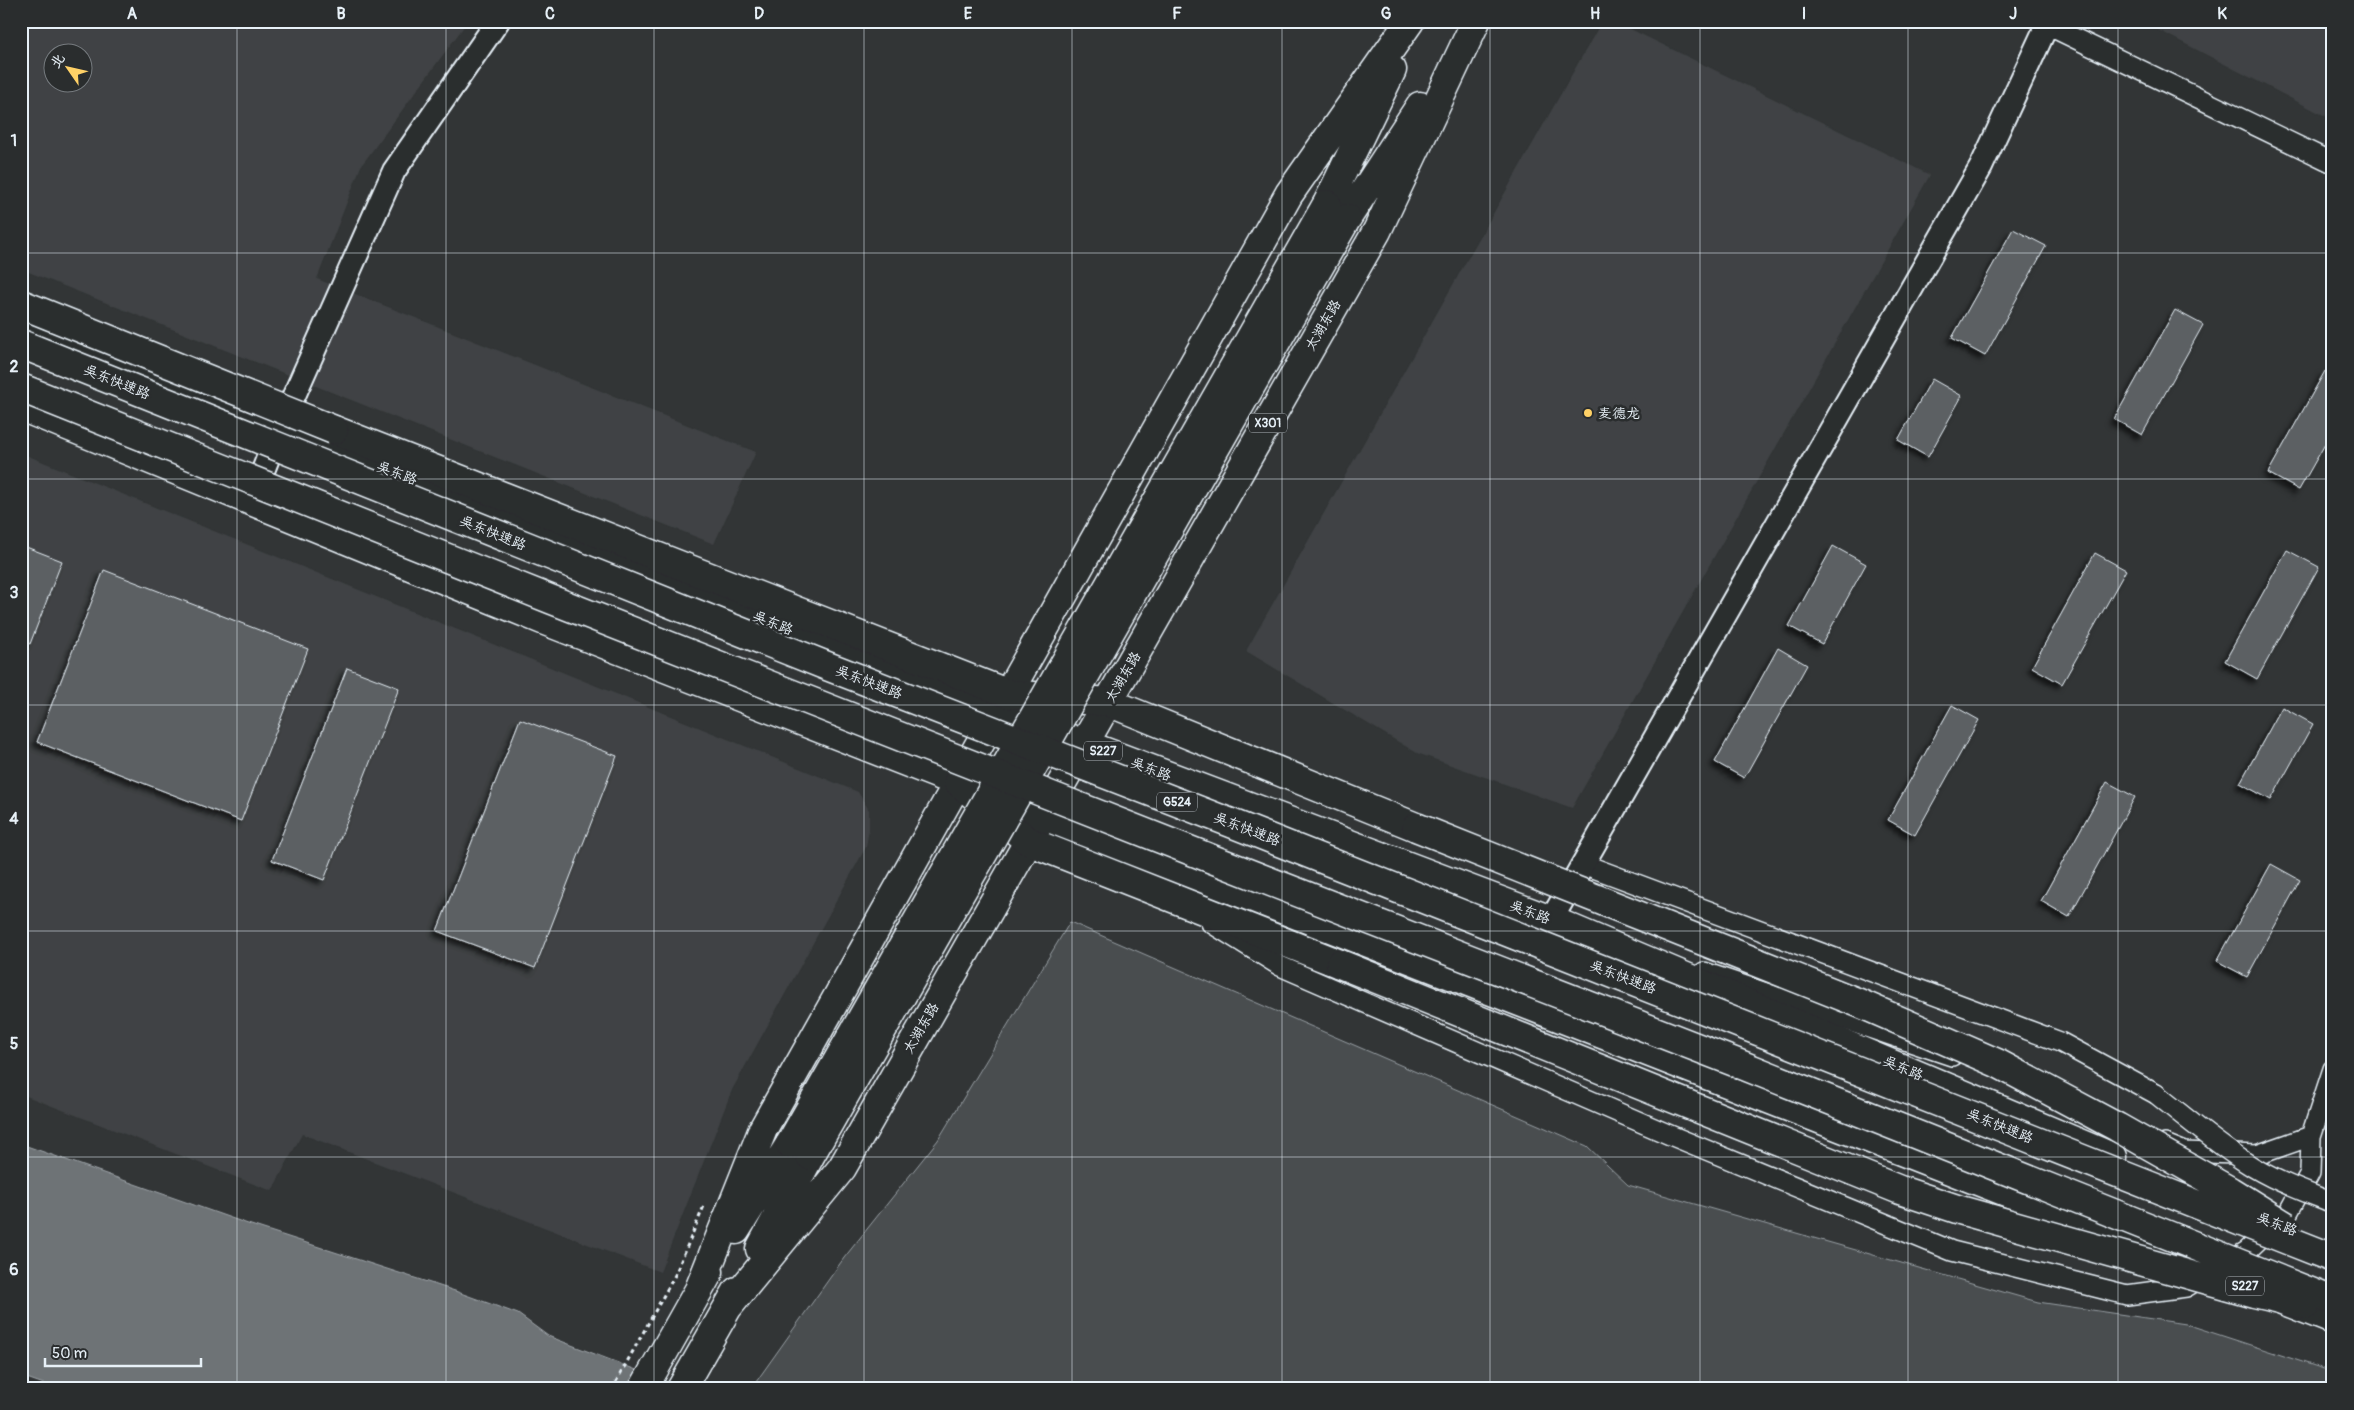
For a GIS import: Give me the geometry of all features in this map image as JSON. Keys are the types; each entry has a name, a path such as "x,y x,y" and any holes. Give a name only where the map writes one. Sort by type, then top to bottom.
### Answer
{"main road":[{"name":"太湖东路","path":"700,1287 763,1129 1289,194 1410,21"},
{"name":"太湖东路","path":"682,1389 1337,211 1416,21"},
{"name":"太湖东路","path":"643,1389 700,1287 790,1144 1337,211 1476,21"},
{"name":"太湖东路","path":"728,1307 842,1168 1377,231 1476,21"},
{"path":"21,304 1003,703 1108,702 1860,1004 1996,1063 2052,1091 2230,1191 2333,1256"},
{"name":"吴东路","path":"21,323 280,427 1003,703 1084,744 1551,920 2182,1187 2333,1245"},
{"name":"吴东快速路","path":"21,344 827,666 1236,824 2333,1256"},
{"path":"21,388 1212,860 1737,1063 2333,1301"},
{"name":"S227","path":"21,407 545,621 2333,1320"},
{"path":"958,782 1028,841 1340,964 1900,1190 1960,1210 2254,1293 2333,1311"}],"street":[{"path":"252,500 280,427 394,171 498,21"},
{"path":"2311,1136 2257,1155 2185,1152 1955,1057 1551,920 1980,167 2043,23 2333,163"},
{"path":"1583,864 2060,1042 2156,1094 2209,1137 2246,1163 2284,1183 2333,1203"},
{"path":"1169,897 1280,966 1670,1135 1952,1251 2127,1295 2186,1288 2247,1251 2289,1211 2310,1173 2311,1136 2333,1069"}],"path":[{"path":"612,1389 675,1275 705,1203"}],"shaded area":[{"path":"21,21 468,21 361,166 317,279 756,452 714,544 21,269"},
{"name":"麦德龙","path":"1602,21 1614,21 1930,175 1572,808 1417,753 1246,651"},
{"path":"2141,21 2333,21 2333,120"},
{"path":"21,453 858,792 869,810 869,829 866,847 732,1090 660,1272 302,1134 272,1191 21,1094"},
{"path":"1070,922 1587,1146 1628,1185 2038,1302 2186,1324 2333,1372 2333,1389 751,1389 844,1258 938,1140"},
{"path":"21,1144 248,1224 455,1291 518,1314 548,1336 686,1389 58,1389 21,1376"}],"building":[{"path":"2013,229 2046,246 1985,356 1952,338"},
{"path":"2175,310 2203,325 2142,435 2114,419"},
{"path":"2325,371 2333,375 2333,430 2299,490 2268,473"},
{"path":"1932,379 1962,396 1928,457 1898,440"},
{"path":"21,545 62,561 30,644 21,640"},
{"path":"1833,546 1866,564 1822,644 1789,626"},
{"path":"2287,550 2319,567 2257,679 2225,661"},
{"path":"2095,553 2126,570 2062,684 2032,667"},
{"path":"104,570 308,649 241,821 37,742"},
{"path":"21,646 28,649 21,665"},
{"path":"1778,648 1807,665 1744,778 1715,762"},
{"path":"347,668 399,688 324,880 272,860"},
{"path":"1952,705 1979,720 1915,835 1888,820"},
{"path":"2282,707 2313,724 2271,800 2240,783"},
{"path":"520,719 617,756 535,968 437,931"},
{"path":"2107,782 2135,797 2069,917 2041,901"},
{"path":"2271,864 2300,880 2247,977 2217,961"}],"place":[{"name":"麦德龙","path":"1588,413"}]}
